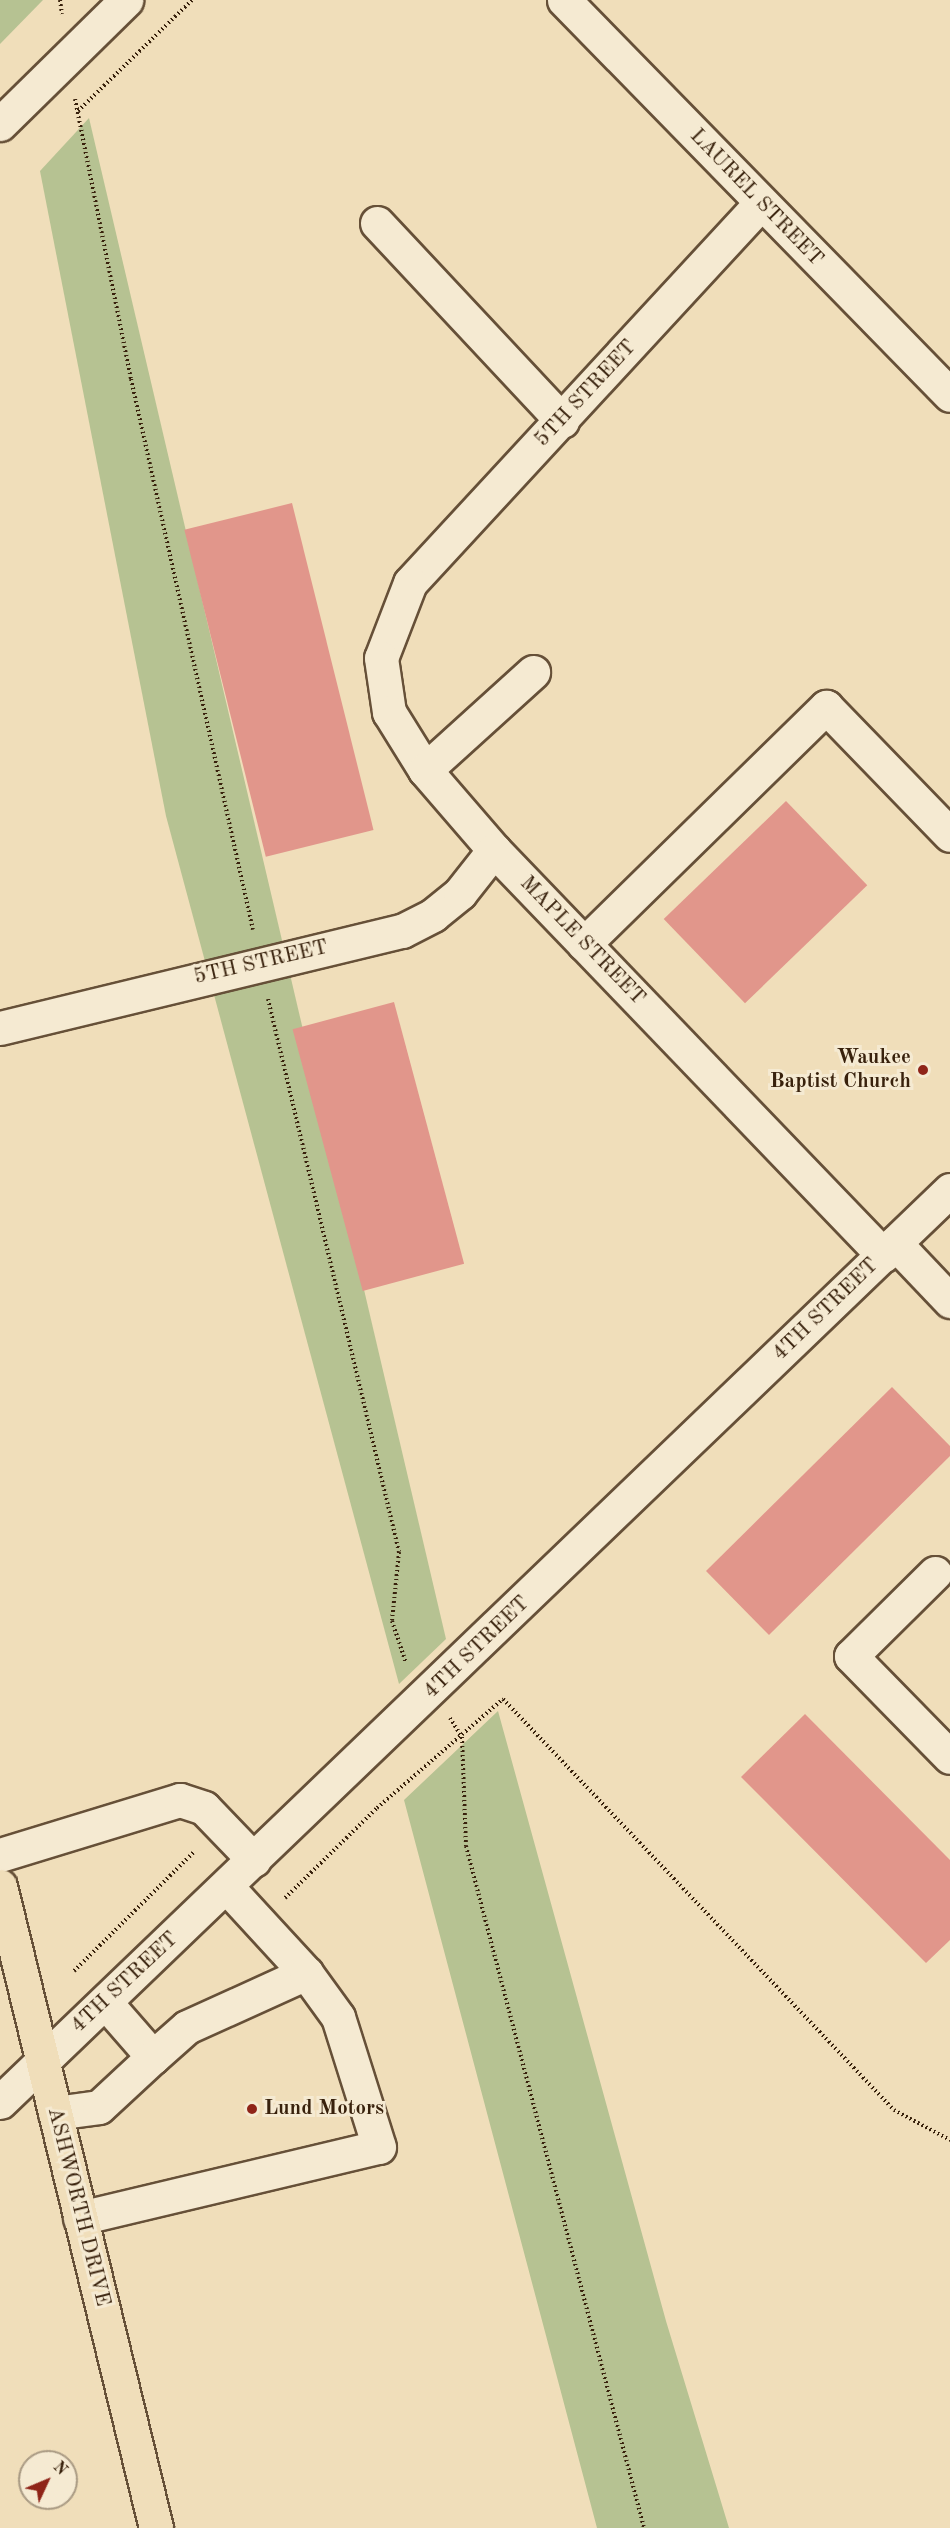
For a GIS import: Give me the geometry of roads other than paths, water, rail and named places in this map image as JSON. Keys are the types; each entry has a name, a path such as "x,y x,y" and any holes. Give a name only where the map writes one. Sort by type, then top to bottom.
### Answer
{"main road":[{"name":"ASHWORTH DRIVE","path":"0,1886 156,2528"}],"street":[{"path":"0,124 126,0"},
{"name":"LAUREL STREET","path":"564,0 950,395"},
{"name":"5TH STREET","path":"410,583 761,203"},
{"path":"377,223 562,421"},
{"name":"MAPLE STREET","path":"410,583 381,658 389,712 425,770 494,850 584,944 889,1249 950,1300"},
{"path":"425,770 533,672"},
{"path":"584,944 826,707 950,835"},
{"name":"5TH STREET","path":"0,1028 260,962 402,931 433,915 460,893 494,850"},
{"name":"4TH STREET","path":"0,2102 431,1692 950,1190"},
{"path":"945,1573 851,1656 950,1757"},
{"path":"0,1855 180,1800 204,1808 306,1973 338,2017 379,2147 80,2218"},
{"path":"55,2113 99,2107 187,2027 306,1973"},
{"path":"105,2002 153,2057"}],"place":[{"name":"Waukee Baptist Church","path":"923,1070"},
{"name":"Lund Motors","path":"252,2109"}]}
